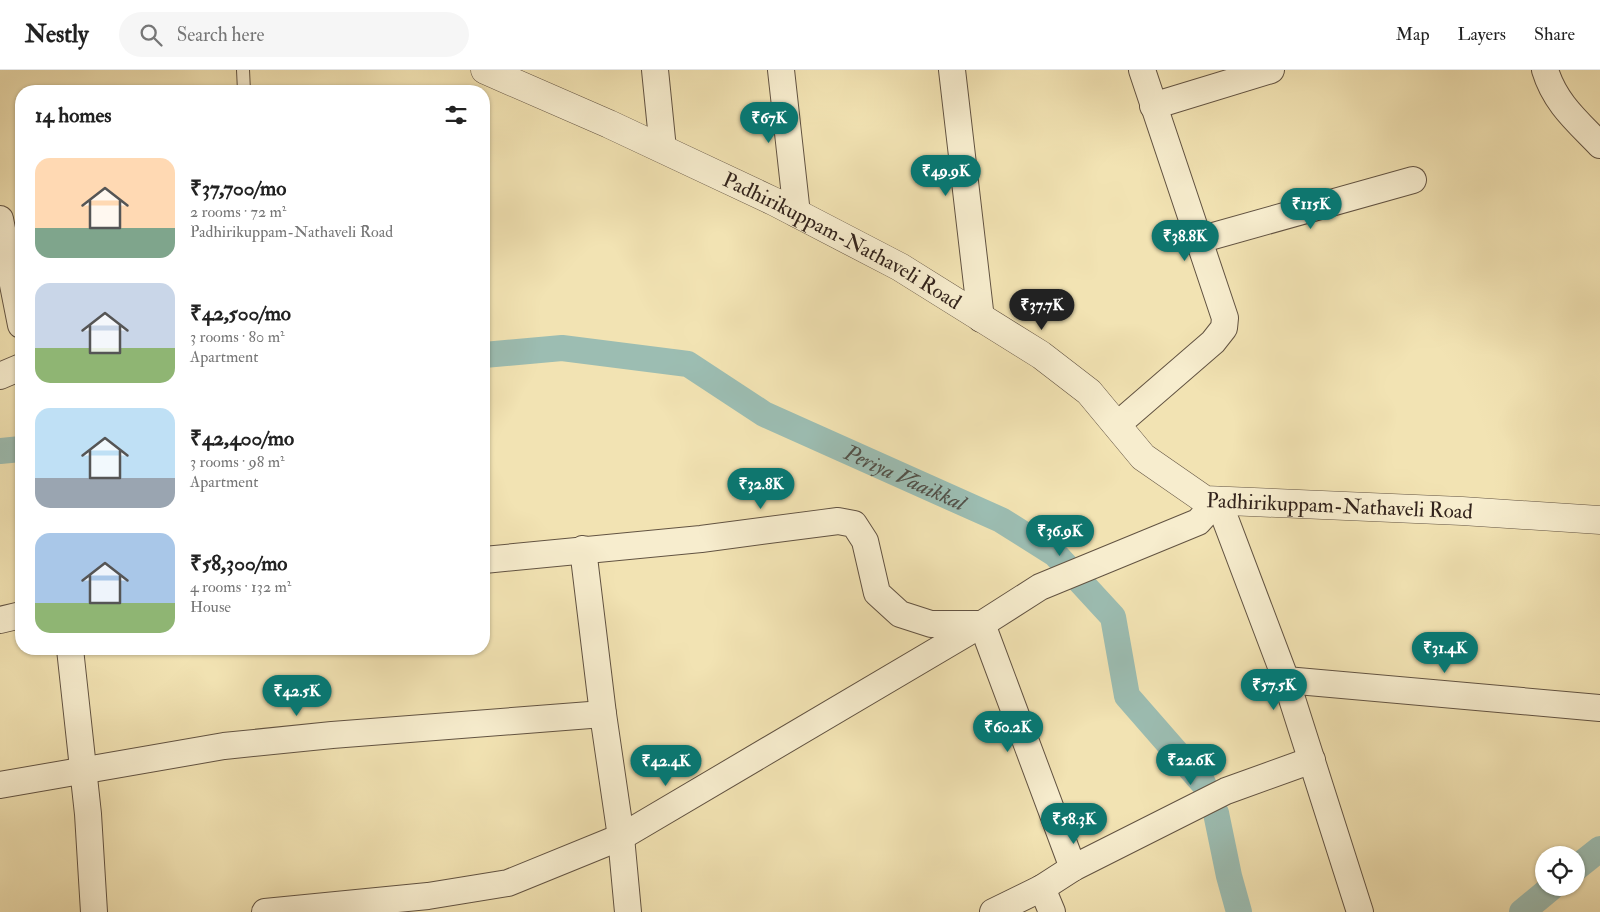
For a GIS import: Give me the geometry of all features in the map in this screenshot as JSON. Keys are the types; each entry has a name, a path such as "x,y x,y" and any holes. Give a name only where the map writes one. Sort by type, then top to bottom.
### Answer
{"street":[{"name":"Padhirikuppam-Nathaveli Road","path":"485,70 663,150 797,214 900,267 1041,355 1089,392 1143,456 1205,500 1462,511 1600,520"},
{"path":"655,70 663,150"},
{"path":"781,70 797,214"},
{"path":"952,70 982,319"},
{"path":"1117,425 1213,342 1224,328 1226,318 1142,70"},
{"path":"1153,106 1270,70"},
{"path":"1548,77 1564,108 1600,145"},
{"path":"1199,240 1412,180"},
{"path":"0,219 15,295"},
{"path":"0,376 15,370"},
{"path":"265,912 428,896 508,883 621,837 1040,588 1198,522 1218,500 1286,680 1360,912"},
{"path":"490,559 701,539 838,521 854,524 865,541 877,593 900,614 931,624 982,624"},
{"path":"583,549 603,714 621,837 628,912"},
{"path":"0,620 15,616"},
{"path":"982,624 1073,868"},
{"path":"71,655 88,814 94,912"},
{"path":"1286,680 1600,708"},
{"path":"0,785 224,746 332,735 603,714"},
{"path":"993,912 1042,888 1073,868 1226,791 1312,760"},
{"path":"1042,888 1052,912"}],"lane":[{"path":"243,70 244,85"}],"waterway":[{"name":"Periya Vaaikkal","path":"490,354 562,348 688,364 764,414 1001,520 1055,554 1113,617 1127,696 1203,783"},
{"name":"Periya Vaaikkal","path":"0,451 15,450"},
{"name":"Periya Vaaikkal","path":"1216,813 1229,876 1239,912"},
{"name":"Periya Vaaikkal","path":"1585,861 1600,849"},
{"name":"Periya Vaaikkal","path":"1522,912 1541,896"}]}
